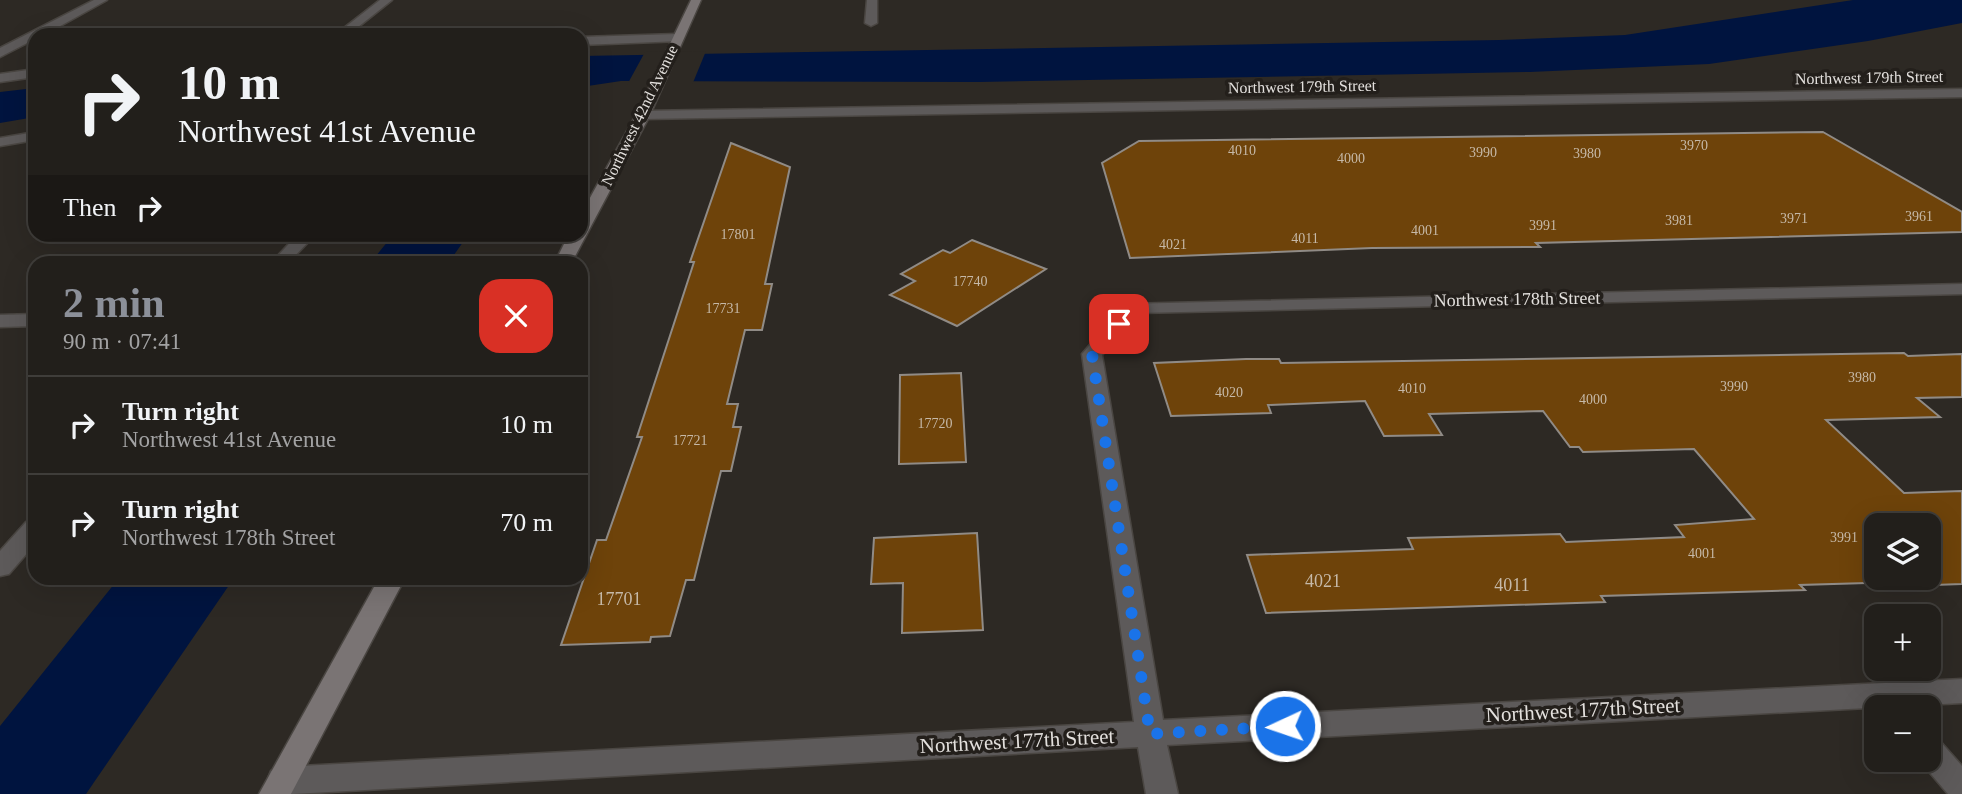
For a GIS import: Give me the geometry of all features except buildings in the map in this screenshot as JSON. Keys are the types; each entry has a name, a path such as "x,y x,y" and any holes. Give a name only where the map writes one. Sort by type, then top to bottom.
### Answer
{"street":[{"path":"47,28 102,0"},
{"path":"350,28 387,0"},
{"name":"Northwest 42nd Avenue","path":"588,216 643,115 696,0"},
{"path":"871,23 872,0"},
{"path":"0,52 28,38"},
{"path":"588,41 677,38"},
{"path":"0,78 28,74"},
{"name":"Northwest 179th Street","path":"643,115 1962,93"},
{"path":"0,142 28,137"},
{"path":"286,256 300,242"},
{"name":"Northwest 178th Street","path":"1150,734 1092,354 1132,308 1962,289"},
{"path":"0,321 28,320"},
{"path":"0,567 28,536"},
{"path":"279,788 388,585"},
{"name":"Northwest 177th Street","path":"1928,695 1962,691"},
{"name":"Northwest 177th Street","path":"279,788 1150,734 1864,701"},
{"path":"1150,734 1162,794"},
{"path":"1941,764 1962,788"}],"water":[{"path":"1853,0 1962,0 1962,23 1868,41 1709,64 1530,72 979,82 621,81 588,86 588,56 1499,40 1625,35"},
{"path":"28,89 28,118 0,123 0,92"},
{"path":"387,242 463,242 453,256 376,256"},
{"path":"113,585 229,585 86,794 0,794 0,726"}],"pier":[{"path":"706,51 692,85 627,85 645,52"}],"route":[{"path":"1119,324 1092,354 1150,734 1285,726"}]}
